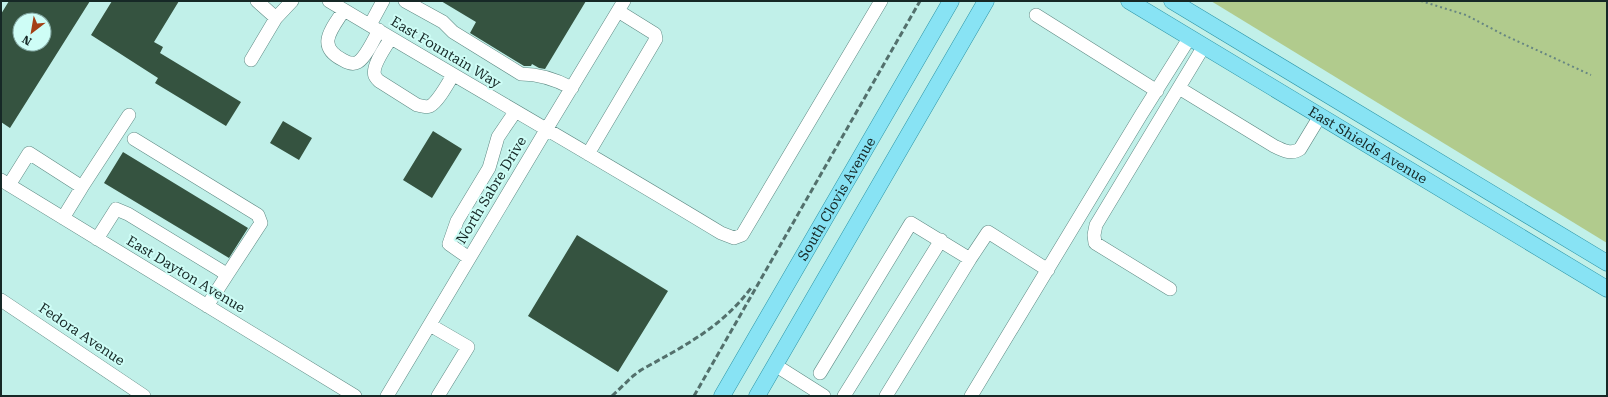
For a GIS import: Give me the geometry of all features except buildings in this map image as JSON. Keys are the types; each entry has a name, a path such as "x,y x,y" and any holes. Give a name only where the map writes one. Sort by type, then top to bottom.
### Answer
{"main road":[{"name":"South Clovis Avenue","path":"722,396 951,1"},
{"path":"757,396 986,1"},
{"name":"East Shields Avenue","path":"1129,1 1607,289"},
{"name":"East Shields Avenue","path":"1172,1 1607,263"},
{"path":"1204,46 1210,43 1218,43 1226,46 1299,90 1351,108"}],"street":[{"path":"257,1 276,18"},
{"path":"252,60 276,18 292,1"},
{"name":"East Fountain Way","path":"329,1 721,233 734,238 742,236 881,1"},
{"path":"344,10 327,39 328,47 332,53 338,57 351,63 357,63 362,58 383,1"},
{"path":"405,1 443,22 454,32 521,74 532,74 551,78 572,88"},
{"path":"588,154 656,39 655,34 621,6"},
{"name":"North Sabre Drive","path":"387,396 621,6"},
{"path":"1036,15 1157,91"},
{"path":"972,396 1190,37"},
{"path":"391,38 378,60 374,72 375,76 379,81 418,105 429,107 434,103 453,75"},
{"path":"1170,289 1095,243 1094,235 1096,225 1204,46"},
{"path":"1179,88 1274,146 1288,152 1296,152 1300,149 1320,116"},
{"path":"469,258 449,244 457,221 489,168 498,137 515,112"},
{"path":"63,218 129,115"},
{"path":"134,139 258,215 261,223 207,306"},
{"path":"5,183 29,153 82,187"},
{"name":"East Dayton Avenue","path":"5,183 355,396"},
{"path":"97,239 116,210 134,218 227,275"},
{"path":"820,373 911,223 970,259"},
{"path":"886,396 988,232 1048,270"},
{"path":"844,396 941,240"},
{"name":"Fedora Avenue","path":"1,300 144,396"},
{"path":"430,325 468,347 438,396"},
{"path":"775,365 824,396"}],"path":[{"path":"1422,1 1466,15 1504,35 1591,75"}],"green space":[{"path":"1211,1 1607,1 1607,243"}],"railway":[{"path":"694,396 920,1"},
{"path":"612,396 641,370 687,344 714,325 727,314 751,288"}]}
